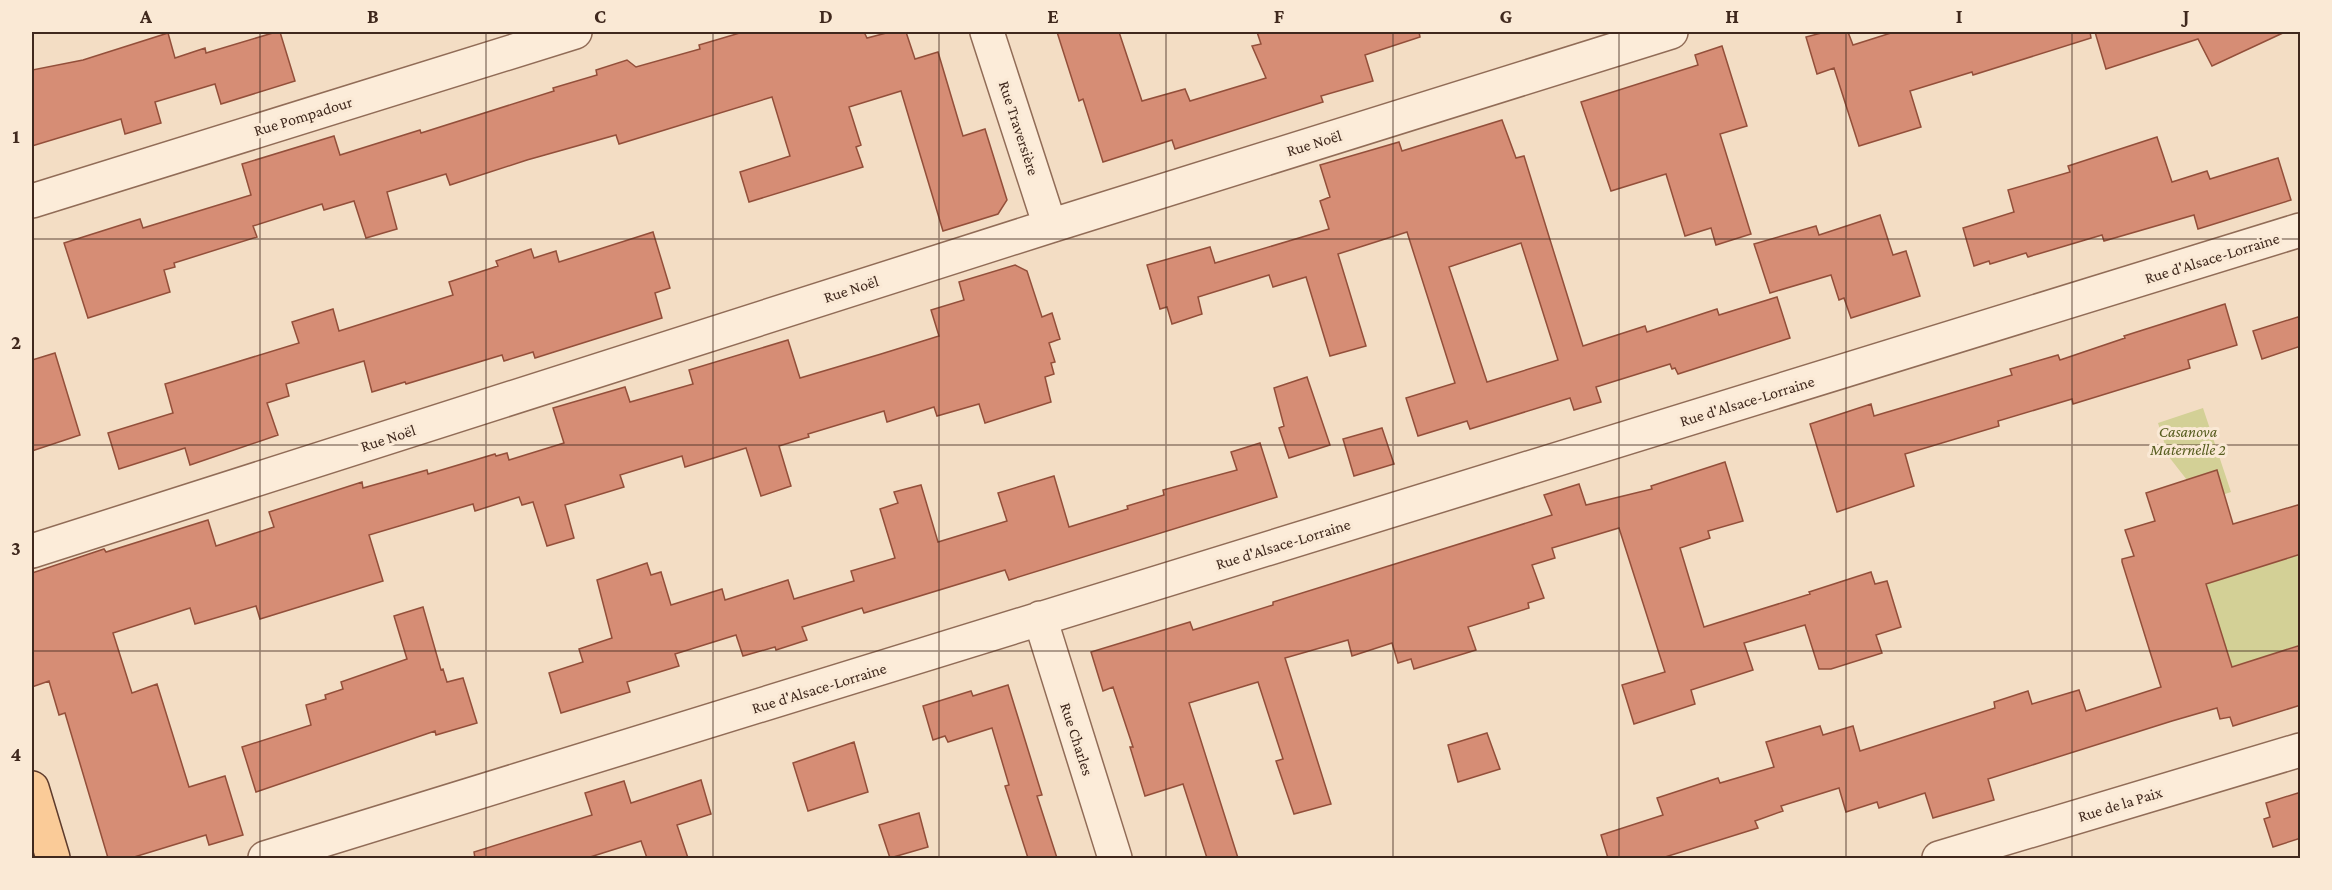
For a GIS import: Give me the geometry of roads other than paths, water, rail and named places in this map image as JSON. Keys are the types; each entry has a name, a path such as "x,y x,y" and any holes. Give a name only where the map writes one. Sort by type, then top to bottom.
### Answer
{"main road":[{"path":"32,788 53,858"}],"street":[{"name":"Rue Pompadour","path":"32,201 575,32"},
{"name":"Rue Traversière","path":"987,32 1050,226"},
{"name":"Rue Noël","path":"32,551 1050,226 1671,32"},
{"name":"Rue d'Alsace-Lorraine","path":"265,858 2301,230"},
{"name":"Rue Charles","path":"1040,618 1115,858"},
{"name":"Rue de la Paix","path":"1939,858 2301,750"}],"park label":[{"name":"Casanova Maternelle 2","path":"2188,440"}]}
